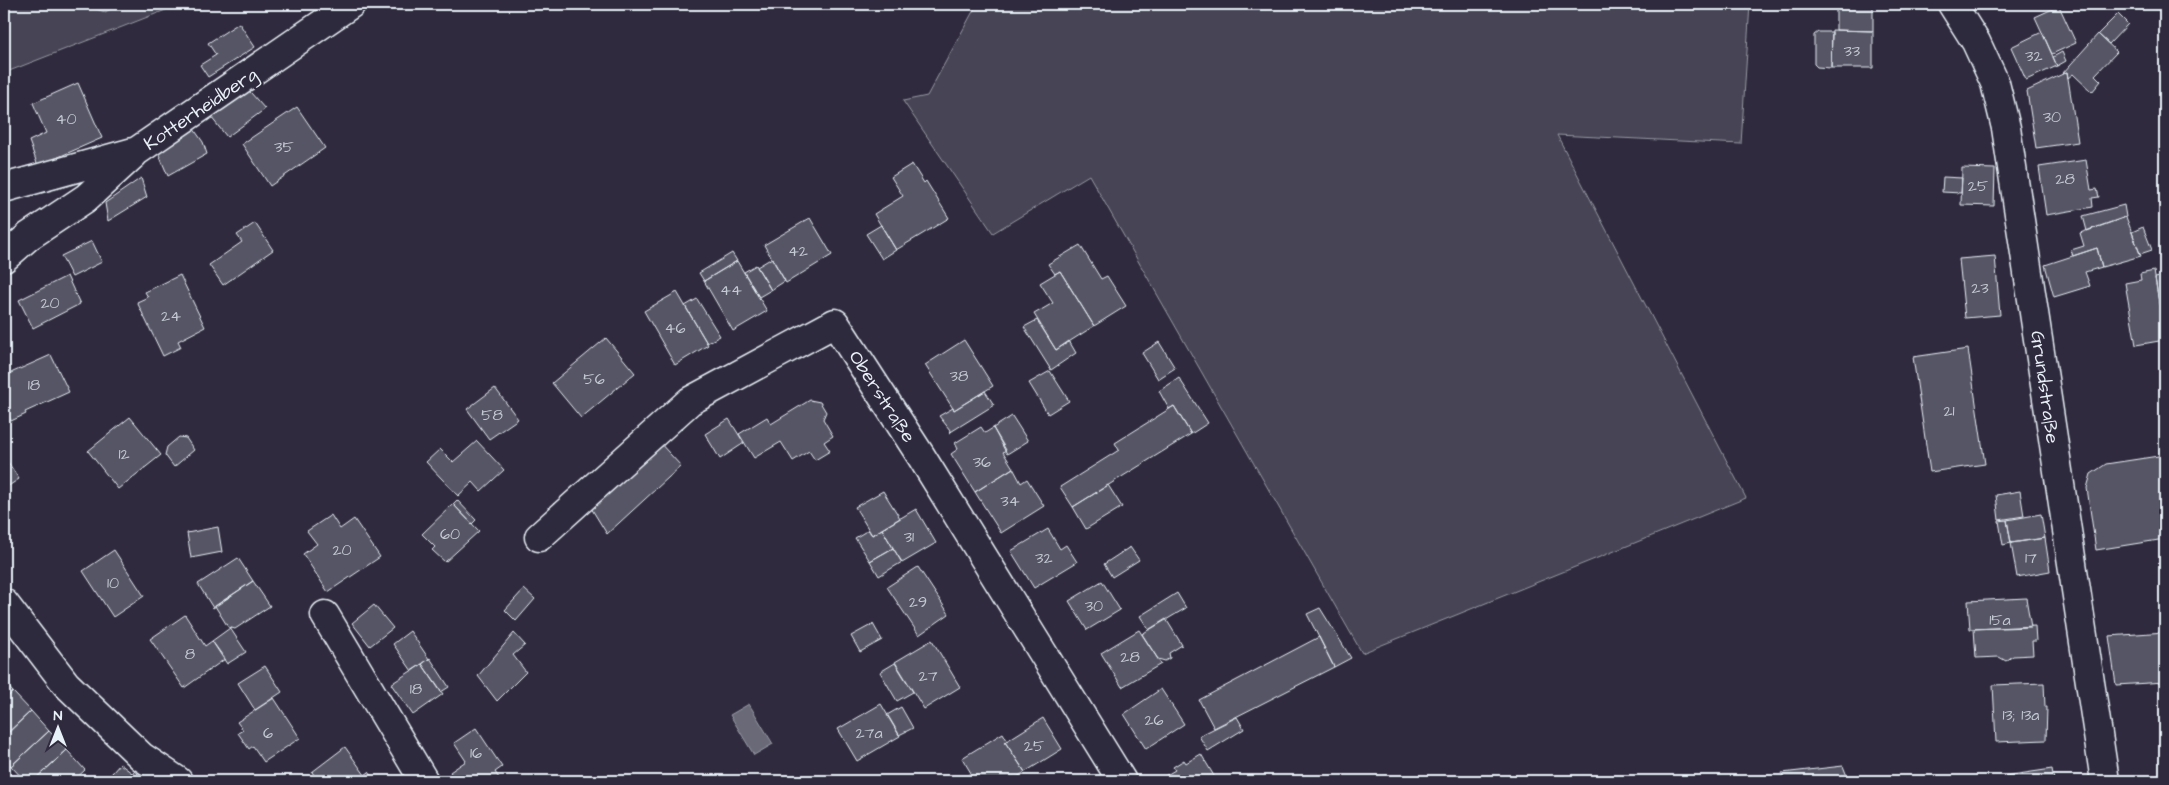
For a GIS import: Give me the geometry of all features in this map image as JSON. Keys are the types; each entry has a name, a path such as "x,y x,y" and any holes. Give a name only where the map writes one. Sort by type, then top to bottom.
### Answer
{"street":[{"name":"Kotterheidberg","path":"4,188 137,151 351,4"},
{"name":"Grundstraße","path":"1952,4 1976,42 1995,83 2006,128 2105,781"},
{"path":"4,258 29,236 86,198 137,151"},
{"name":"Oberstraße","path":"539,536 690,401 835,323 1122,781"},
{"path":"4,602 66,684 142,757 178,781"},
{"path":"325,616 424,781"}],"shaded area":[{"path":"4,4 181,4 4,73"},
{"path":"977,4 1750,4 1741,144 1557,135 1746,498 1362,653 1089,175 993,233 903,101 927,96"}],"water":[{"path":"80,4 122,4 105,12"},
{"path":"749,704 773,744 754,755 730,715"}],"building":[{"path":"1784,4 1838,4 1784,9"},
{"path":"1836,4 1873,5 1873,31 1836,30"},
{"path":"2059,6 2076,43 2052,54 2035,17"},
{"path":"2118,14 2128,24 2109,44 2098,34"},
{"path":"239,23 255,47 208,77 200,65 216,55 208,43"},
{"path":"1832,30 1873,31 1873,68 1831,68"},
{"path":"1818,32 1832,32 1831,68 1817,67 1814,64 1814,35"},
{"path":"2042,32 2057,66 2026,80 2011,47"},
{"path":"2098,34 2117,52 2095,75 2101,81 2092,92 2073,74 2068,78 2067,72 2062,74"},
{"path":"2062,52 2066,61 2057,66 2053,57"},
{"path":"2067,72 2078,142 2036,148 2027,91"},
{"path":"78,83 102,138 38,166 29,141 46,133 33,103"},
{"path":"244,85 265,109 227,137 211,117"},
{"path":"297,107 325,148 270,186 242,144"},
{"path":"191,125 203,142 207,154 168,176 157,150"},
{"path":"2086,160 2091,190 2097,189 2099,197 2092,198 2093,207 2046,215 2039,167"},
{"path":"912,164 924,183 926,181 949,218 896,250 874,214 903,196 891,177"},
{"path":"1962,168 1995,169 1994,206 1961,205"},
{"path":"1943,177 1962,178 1961,193 1942,192"},
{"path":"141,178 147,197 108,221 105,203"},
{"path":"2124,205 2126,217 2087,231 2083,216"},
{"path":"2126,217 2141,256 2102,267 2097,248 2073,256 2071,250 2084,246 2080,233"},
{"path":"810,218 832,255 786,283 764,245"},
{"path":"255,223 273,250 223,285 209,265 242,242 237,235"},
{"path":"881,225 896,250 882,259 866,234"},
{"path":"2143,227 2152,250 2140,254 2132,232"},
{"path":"92,241 102,262 72,277 61,256"},
{"path":"1080,245 1101,279 1107,276 1126,306 1094,326 1060,271 1055,274 1048,264"},
{"path":"2097,248 2102,267 2085,272 2090,286 2054,297 2045,265"},
{"path":"732,253 737,261 704,281 699,273"},
{"path":"1995,256 2000,315 1965,318 1959,259"},
{"path":"772,258 785,281 771,290 757,267"},
{"path":"737,261 767,311 733,331 704,281"},
{"path":"756,265 771,290 759,297 744,272"},
{"path":"1060,271 1094,326 1056,350 1034,314 1053,303 1040,283"},
{"path":"2154,271 2165,340 2136,345 2125,283 2141,280 2140,274"},
{"path":"180,275 205,327 178,341 181,347 163,356 137,302 148,297 145,292"},
{"path":"67,276 80,304 33,328 19,300"},
{"path":"2165,276 2165,340 2155,278"},
{"path":"677,292 708,345 675,365 644,311"},
{"path":"697,299 720,336 707,343 685,306"},
{"path":"1037,320 1056,350 1069,341 1076,353 1051,370 1024,327"},
{"path":"606,338 635,373 581,418 552,383"},
{"path":"964,340 993,386 954,410 925,365"},
{"path":"1159,342 1175,368 1158,379 1142,353"},
{"path":"1968,349 1985,464 1930,472 1913,357"},
{"path":"51,355 69,392 25,412 26,414 11,421 4,406 4,376"},
{"path":"1050,371 1069,401 1048,414 1029,383"},
{"path":"1179,378 1208,423 1191,434 1174,406 1169,409 1159,391"},
{"path":"495,388 518,419 489,439 467,409"},
{"path":"985,391 994,405 949,433 950,430 939,416 953,408 954,410"},
{"path":"810,400 820,402 826,412 823,419 833,436 824,442 830,451 815,460 809,451 793,461 781,442 754,458 739,434 767,417 771,424"},
{"path":"1174,406 1191,434 1073,507 1060,487 1119,450 1115,443"},
{"path":"1012,416 1028,441 1007,454 993,428"},
{"path":"130,417 161,455 118,489 88,451"},
{"path":"729,419 744,443 720,459 705,434"},
{"path":"981,427 985,433 993,428 1006,450 1003,452 1013,468 975,492 951,454 958,449 955,443"},
{"path":"179,437 186,438 194,450 174,467 165,455 167,447"},
{"path":"477,441 504,470 481,491 473,482 458,496 426,462 440,449 453,462"},
{"path":"658,441 681,466 607,534 588,503"},
{"path":"2165,455 2165,539 2096,550 2087,488 2091,474 2106,464"},
{"path":"4,456 19,479 4,489"},
{"path":"1013,468 1021,483 1027,479 1044,506 1001,533 975,492"},
{"path":"1108,485 1122,507 1086,529 1073,507"},
{"path":"883,491 900,518 872,535 855,507"},
{"path":"2020,491 2024,516 1999,520 1996,495"},
{"path":"457,500 476,520 472,524 453,504"},
{"path":"453,504 479,531 445,562 432,550 435,547 422,534"},
{"path":"916,509 936,543 902,563 882,529"},
{"path":"2041,514 2045,538 2011,543 2007,520"},
{"path":"331,515 340,529 354,519 380,557 328,592 303,554 317,544 307,531"},
{"path":"2007,520 2011,543 2003,545 1999,521"},
{"path":"218,527 222,552 191,558 187,533"},
{"path":"882,529 893,548 870,561 855,538 868,530 872,535"},
{"path":"1048,529 1060,549 1066,545 1077,562 1034,588 1011,551"},
{"path":"2045,538 2050,571 2017,577 2011,543"},
{"path":"1130,547 1139,560 1112,577 1104,564"},
{"path":"893,548 902,562 879,576 870,561"},
{"path":"114,550 144,596 113,617 83,571"},
{"path":"238,558 253,581 213,608 198,584"},
{"path":"918,567 949,614 919,635 887,587"},
{"path":"253,581 270,606 235,629 228,627 215,606"},
{"path":"1102,581 1120,610 1087,630 1069,601"},
{"path":"524,589 535,599 516,621 505,610"},
{"path":"1177,593 1186,608 1149,630 1140,616"},
{"path":"2026,598 2031,627 1970,629 1968,601"},
{"path":"374,605 393,628 370,646 352,623"},
{"path":"1320,608 1351,658 1334,667 1307,614"},
{"path":"185,615 205,646 212,641 225,659 184,688 150,639"},
{"path":"1166,619 1182,645 1169,653 1170,658 1165,661 1158,659 1142,634"},
{"path":"873,624 882,640 860,652 851,636"},
{"path":"2035,626 2036,641 2032,641 2033,655 2013,656 2006,661 1999,657 1976,658 1974,629"},
{"path":"230,628 246,652 227,664 212,641"},
{"path":"1139,630 1161,664 1122,687 1101,653"},
{"path":"410,631 429,659 412,671 393,644"},
{"path":"2165,632 2165,682 2116,685 2109,636"},
{"path":"514,633 525,645 513,655 526,672 497,701 478,676"},
{"path":"1319,637 1334,667 1214,728 1199,700"},
{"path":"932,640 960,687 924,709 895,662"},
{"path":"430,658 449,687 441,692 422,664"},
{"path":"895,663 913,692 897,701 880,672"},
{"path":"422,664 443,694 413,715 391,684"},
{"path":"265,666 282,692 255,710 238,683"},
{"path":"4,682 13,692 4,700"},
{"path":"2044,683 2045,707 2047,707 2046,740 1996,742 1993,685"},
{"path":"1161,689 1184,724 1146,749 1124,714"},
{"path":"13,692 31,711 4,736 4,700"},
{"path":"274,698 300,738 264,762 253,746 249,749 238,733 243,730 237,722"},
{"path":"881,704 900,736 857,761 838,729"},
{"path":"901,707 913,728 899,735 887,715"},
{"path":"31,711 49,731 11,766 4,758 4,737"},
{"path":"1237,717 1244,729 1208,751 1199,736"},
{"path":"1043,718 1062,749 1025,772 1005,742"},
{"path":"476,728 502,767 495,772 501,781 456,781 450,772 466,761 454,743"},
{"path":"49,731 67,750 33,781 25,781 11,766"},
{"path":"1003,733 1007,740 1005,742 1025,772 1011,781 964,781 963,779 971,773 962,758"},
{"path":"345,747 365,775 369,772 376,781 318,781 312,772"},
{"path":"67,750 85,770 73,781 33,781"},
{"path":"1201,754 1217,781 1162,781 1160,779 1175,770 1173,767 1184,760 1186,763"},
{"path":"120,764 132,773 127,781 105,781"},
{"path":"1843,766 1849,781 1785,781 1782,773"},
{"path":"2052,769 2054,781 2006,781 2005,776"},
{"path":"134,771 148,781 127,781"}]}
